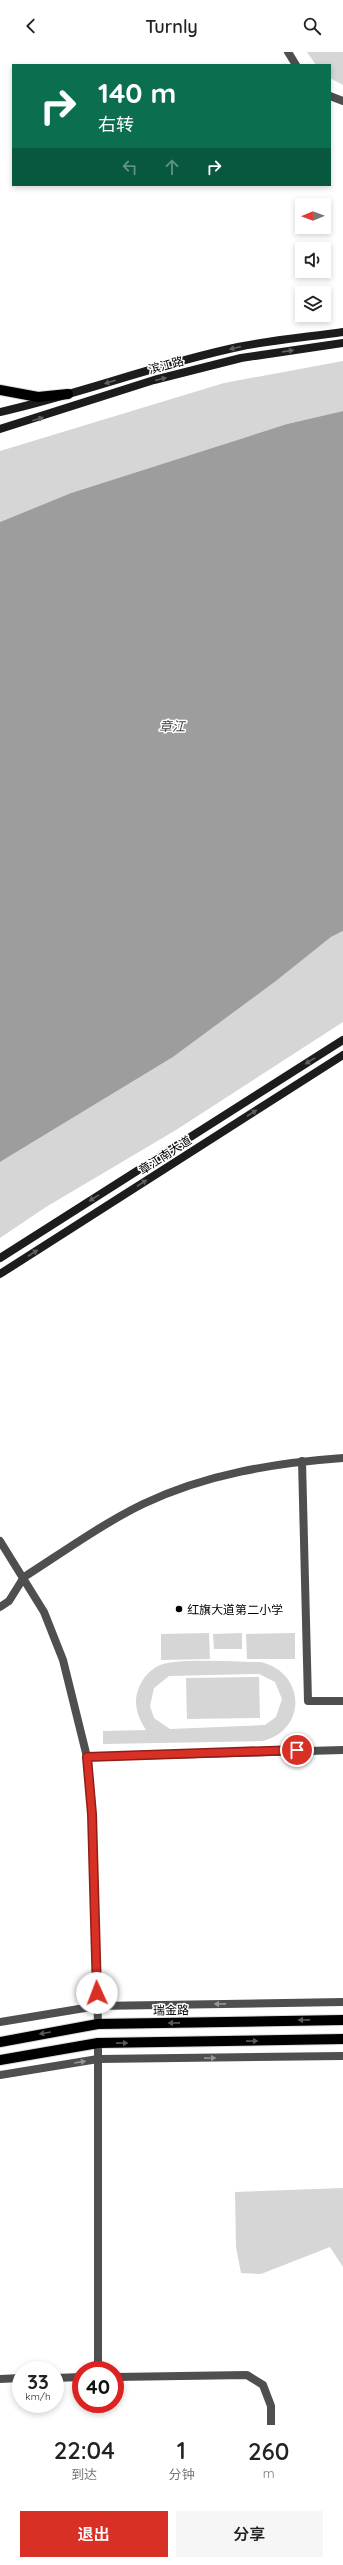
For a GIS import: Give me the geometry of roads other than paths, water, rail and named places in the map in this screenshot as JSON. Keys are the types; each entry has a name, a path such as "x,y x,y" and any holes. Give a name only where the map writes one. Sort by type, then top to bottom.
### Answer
{"main road":[{"name":"滨江路","path":"0,412 238,347 343,332"},
{"name":"滨江路","path":"0,429 154,380 233,360 343,343"},
{"path":"0,390 38,397 68,394"},
{"name":"章江南大道","path":"0,1258 343,1040"},
{"name":"章江南大道","path":"0,1274 343,1055"},
{"name":"瑞金路","path":"0,2042 98,2024 343,2020"},
{"path":"0,2060 98,2043 343,2039"}],"street":[{"path":"288,52 295,64"},
{"path":"331,96 343,101"},
{"path":"0,1607 9,1601 24,1577 112,1521 174,1491 225,1474 302,1461 343,1458"},
{"path":"302,1461 308,1701 343,1701"},
{"path":"0,1541 24,1577 44,1612 63,1660 87,1757 92,1814 98,2024"},
{"path":"87,1757 343,1750"},
{"path":"0,2022 97,2006 343,2002"},
{"path":"98,2043 98,2361"},
{"path":"0,2075 98,2059 343,2056"},
{"path":"124,2377 247,2375 263,2385 271,2406 271,2425"},
{"path":"0,2379 12,2378"}],"water":[{"name":"章江","path":"343,411 343,931 331,937 276,981 173,1057 0,1162 0,522 71,493 287,424"}],"place":[{"name":"红旗大道第二小学","path":"179,1609"}]}
